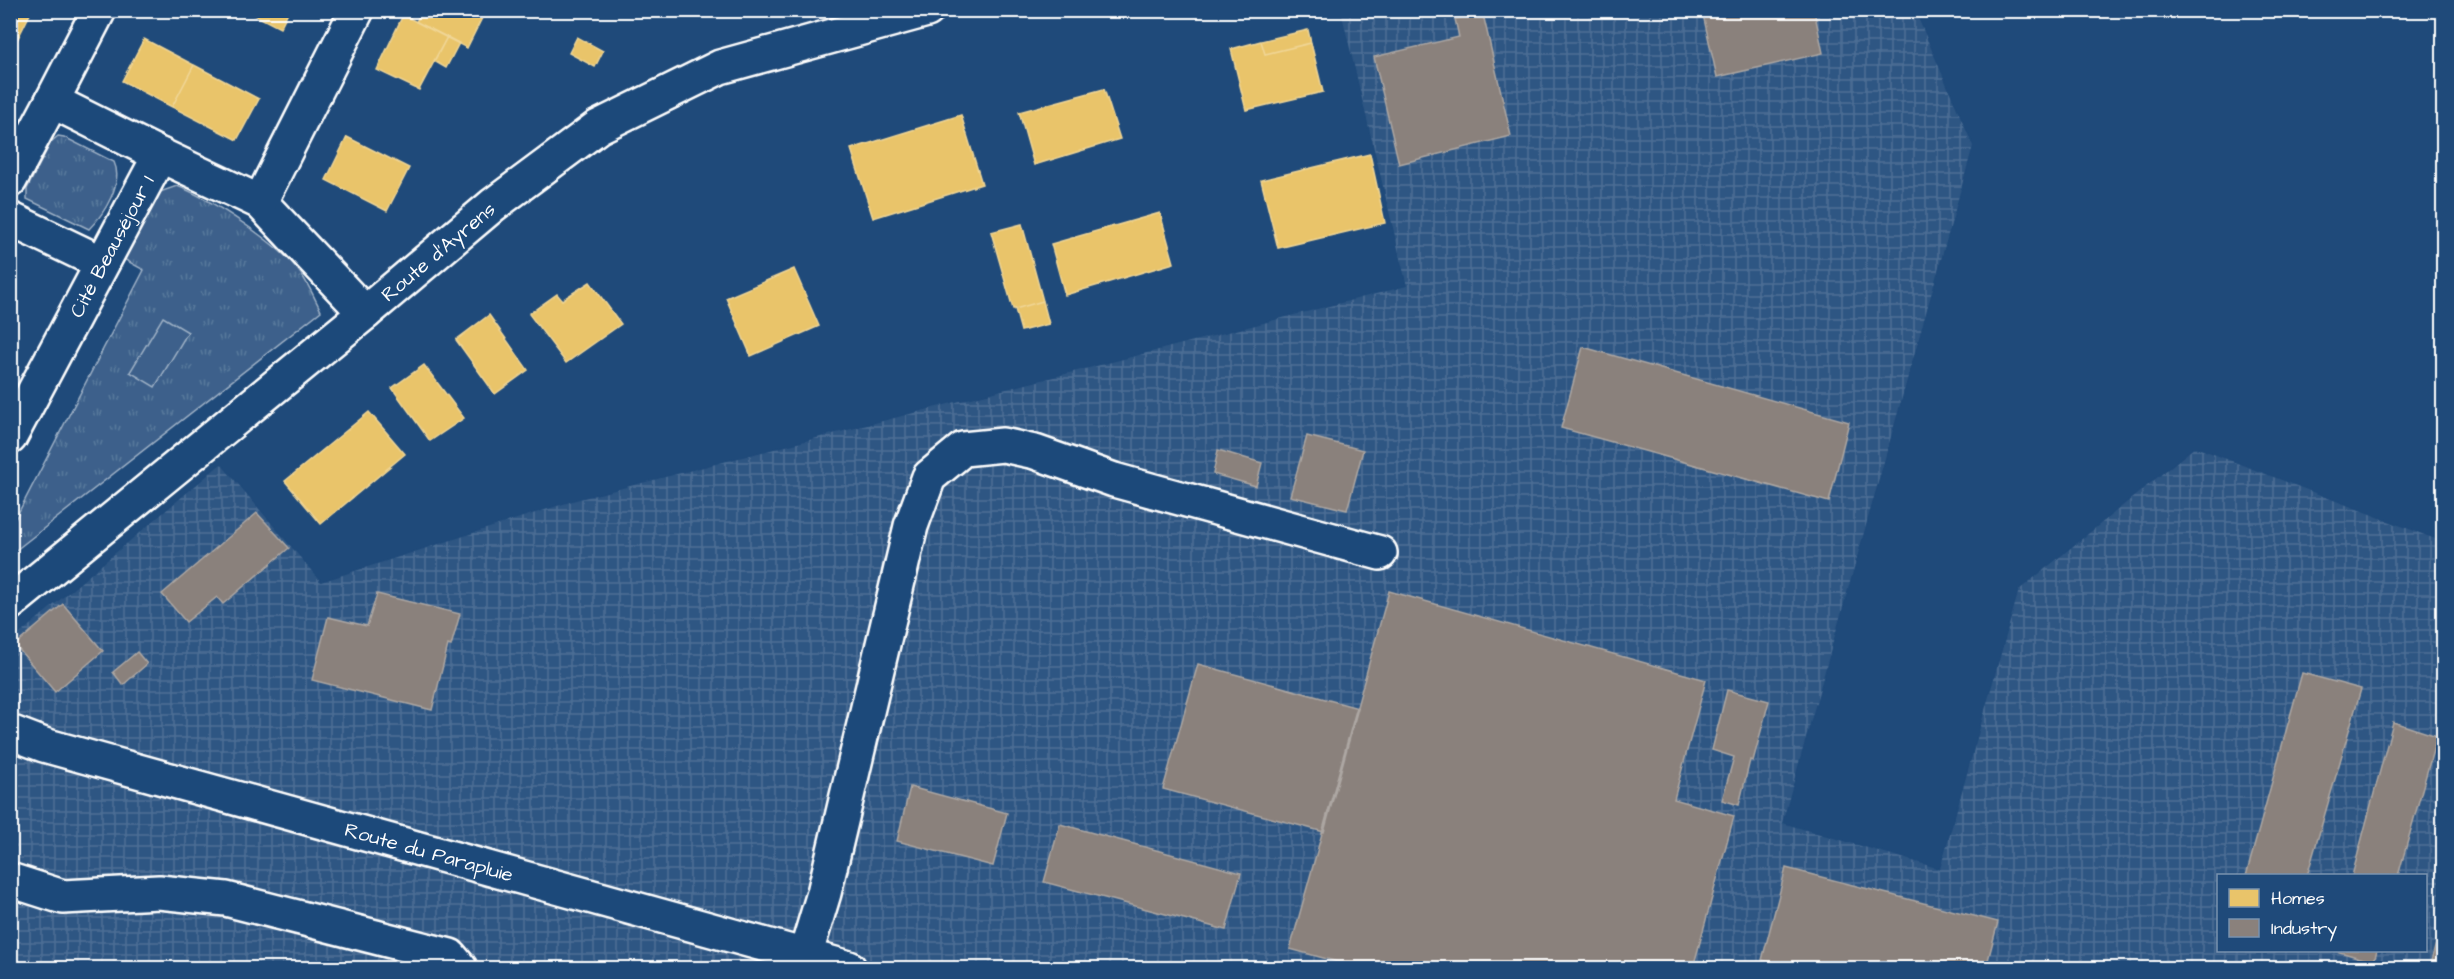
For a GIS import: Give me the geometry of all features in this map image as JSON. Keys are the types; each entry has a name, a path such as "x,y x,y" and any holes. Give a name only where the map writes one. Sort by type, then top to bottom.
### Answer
{"street":[{"path":"10,180 99,10"},
{"path":"357,10 260,202 365,314"},
{"name":"Route d'Ayrens","path":"10,603 365,314 493,205 598,127 720,67 927,10"},
{"path":"52,101 160,155"},
{"name":"Cité Beauséjour 1","path":"10,437 160,155 260,202"},
{"path":"10,219 102,263"},
{"path":"804,956 824,893 911,526 929,477 963,449 1004,445 1035,452 1114,480 1380,553"},
{"name":"Route du Parapluie","path":"10,732 44,745 849,969"},
{"path":"10,880 63,897 159,892 226,899 450,956 460,969"}],"shaded area":[{"path":"1341,11 1915,11 1973,146 1782,823 1940,869 2019,590 2195,447 2443,542 2443,968 11,968 10,642 221,464 321,582 576,500 1407,286"}],"green space":[{"path":"58,136 114,162 116,179 111,198 89,229 27,199 27,189 51,142"},
{"path":"177,186 225,211 278,250 301,274 321,311 11,554 11,527 144,270 120,257 154,194"},
{"path":"163,317 188,332 155,387 130,372"}],"building: Homes":[{"path":"10,10 32,10 17,40 10,37"},
{"path":"245,10 289,10 280,28"},
{"path":"422,10 486,10 467,48 416,22"},
{"path":"403,15 447,37 419,90 377,70"},
{"path":"1308,30 1311,43 1265,54 1261,41"},
{"path":"447,37 459,43 446,68 434,61"},
{"path":"577,37 603,51 595,67 569,53"},
{"path":"144,39 194,65 172,107 122,81"},
{"path":"1261,41 1265,54 1311,43 1323,92 1246,110 1231,49"},
{"path":"194,65 259,99 237,140 172,107"},
{"path":"1104,89 1120,139 1034,165 1019,112"},
{"path":"961,115 982,184 873,218 851,149"},
{"path":"347,137 409,168 387,211 326,180"},
{"path":"1370,154 1385,223 1278,248 1261,180"},
{"path":"1160,213 1174,263 1065,295 1051,244"},
{"path":"1022,224 1043,301 1013,309 991,232"},
{"path":"794,269 819,326 751,356 726,298"},
{"path":"590,282 621,324 566,363 529,314 557,294 562,300"},
{"path":"1043,301 1049,324 1021,331 1015,309"},
{"path":"489,315 528,370 495,394 456,340"},
{"path":"424,365 464,418 430,441 392,388"},
{"path":"369,412 405,454 321,524 285,481"}],"building: Industry":[{"path":"1702,10 1814,10 1823,53 1717,77"},
{"path":"1483,14 1511,136 1399,164 1374,57 1459,37 1455,19"},
{"path":"1583,347 1849,422 1829,502 1561,428"},
{"path":"1307,436 1363,450 1347,510 1290,496"},
{"path":"1218,450 1262,463 1256,486 1213,474"},
{"path":"257,513 289,548 223,604 217,597 186,622 162,594"},
{"path":"1389,591 1706,680 1674,799 1734,816 1693,968 1360,968 1290,949"},
{"path":"377,594 460,614 451,646 448,645 432,710 312,680 328,617 367,626"},
{"path":"63,604 103,651 55,692 15,645"},
{"path":"137,652 147,664 123,685 113,672"},
{"path":"1198,664 1358,708 1324,832 1163,789"},
{"path":"2302,673 2361,689 2308,874 2247,874"},
{"path":"1727,690 1769,701 1753,761 1750,760 1739,805 1722,800 1734,757 1712,750"},
{"path":"2393,722 2437,736 2399,874 2353,874"},
{"path":"910,787 1007,813 993,866 897,841"},
{"path":"1060,824 1241,873 1226,930 1044,882"},
{"path":"1786,868 1998,922 1986,968 1795,968 1762,960"},
{"path":"2444,916 2444,968 2429,968"},
{"path":"2340,952 2376,952 2374,962"}]}
